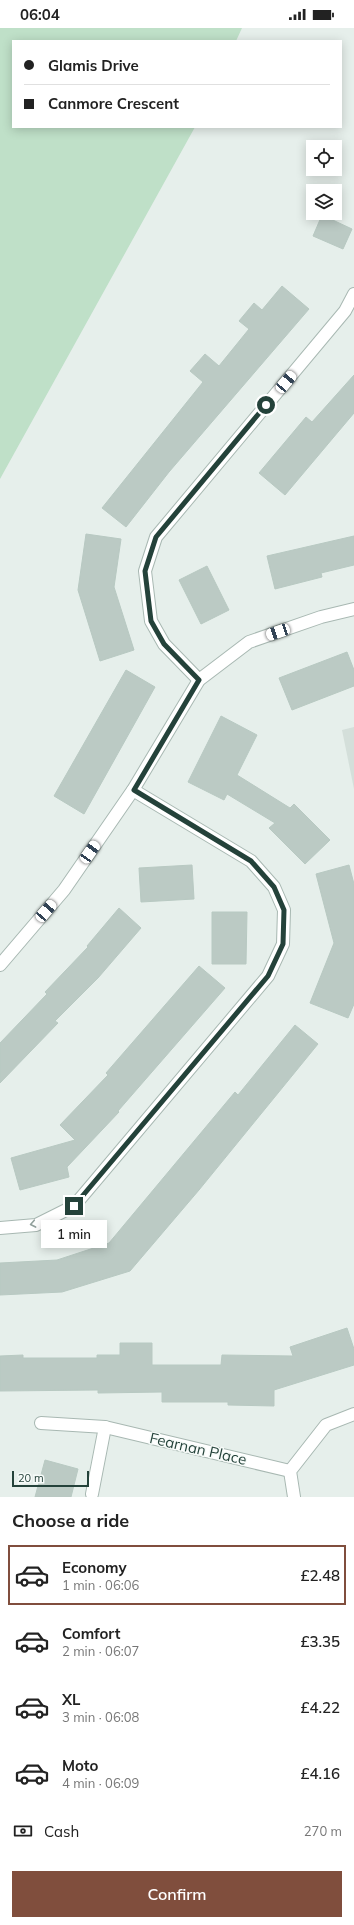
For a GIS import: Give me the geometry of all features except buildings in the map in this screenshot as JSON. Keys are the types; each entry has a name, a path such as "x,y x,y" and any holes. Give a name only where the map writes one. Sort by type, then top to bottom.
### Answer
{"street":[{"path":"199,680 164,644 151,621 145,571 156,537 345,311 354,294"},
{"path":"0,964 64,890 134,790 199,680 249,642 321,617 354,609"},
{"path":"0,1228 36,1225 74,1206 268,976 283,944 284,910 274,887 251,861 134,790"},
{"path":"294,1497 290,1471 326,1425 354,1414"},
{"name":"Fearnan Place","path":"41,1423 105,1427 290,1471"},
{"path":"92,1494 105,1427"}],"shaded area":[{"path":"354,727 354,789 342,730"}],"green space":[{"path":"0,28 242,28 236,40 12,40 12,128 194,128 0,479"}],"route":[{"path":"74,1206 268,976 283,944 284,910 274,887 251,861 134,790 174,719 199,680 164,644 151,621 145,571 156,537 266,405"}]}
